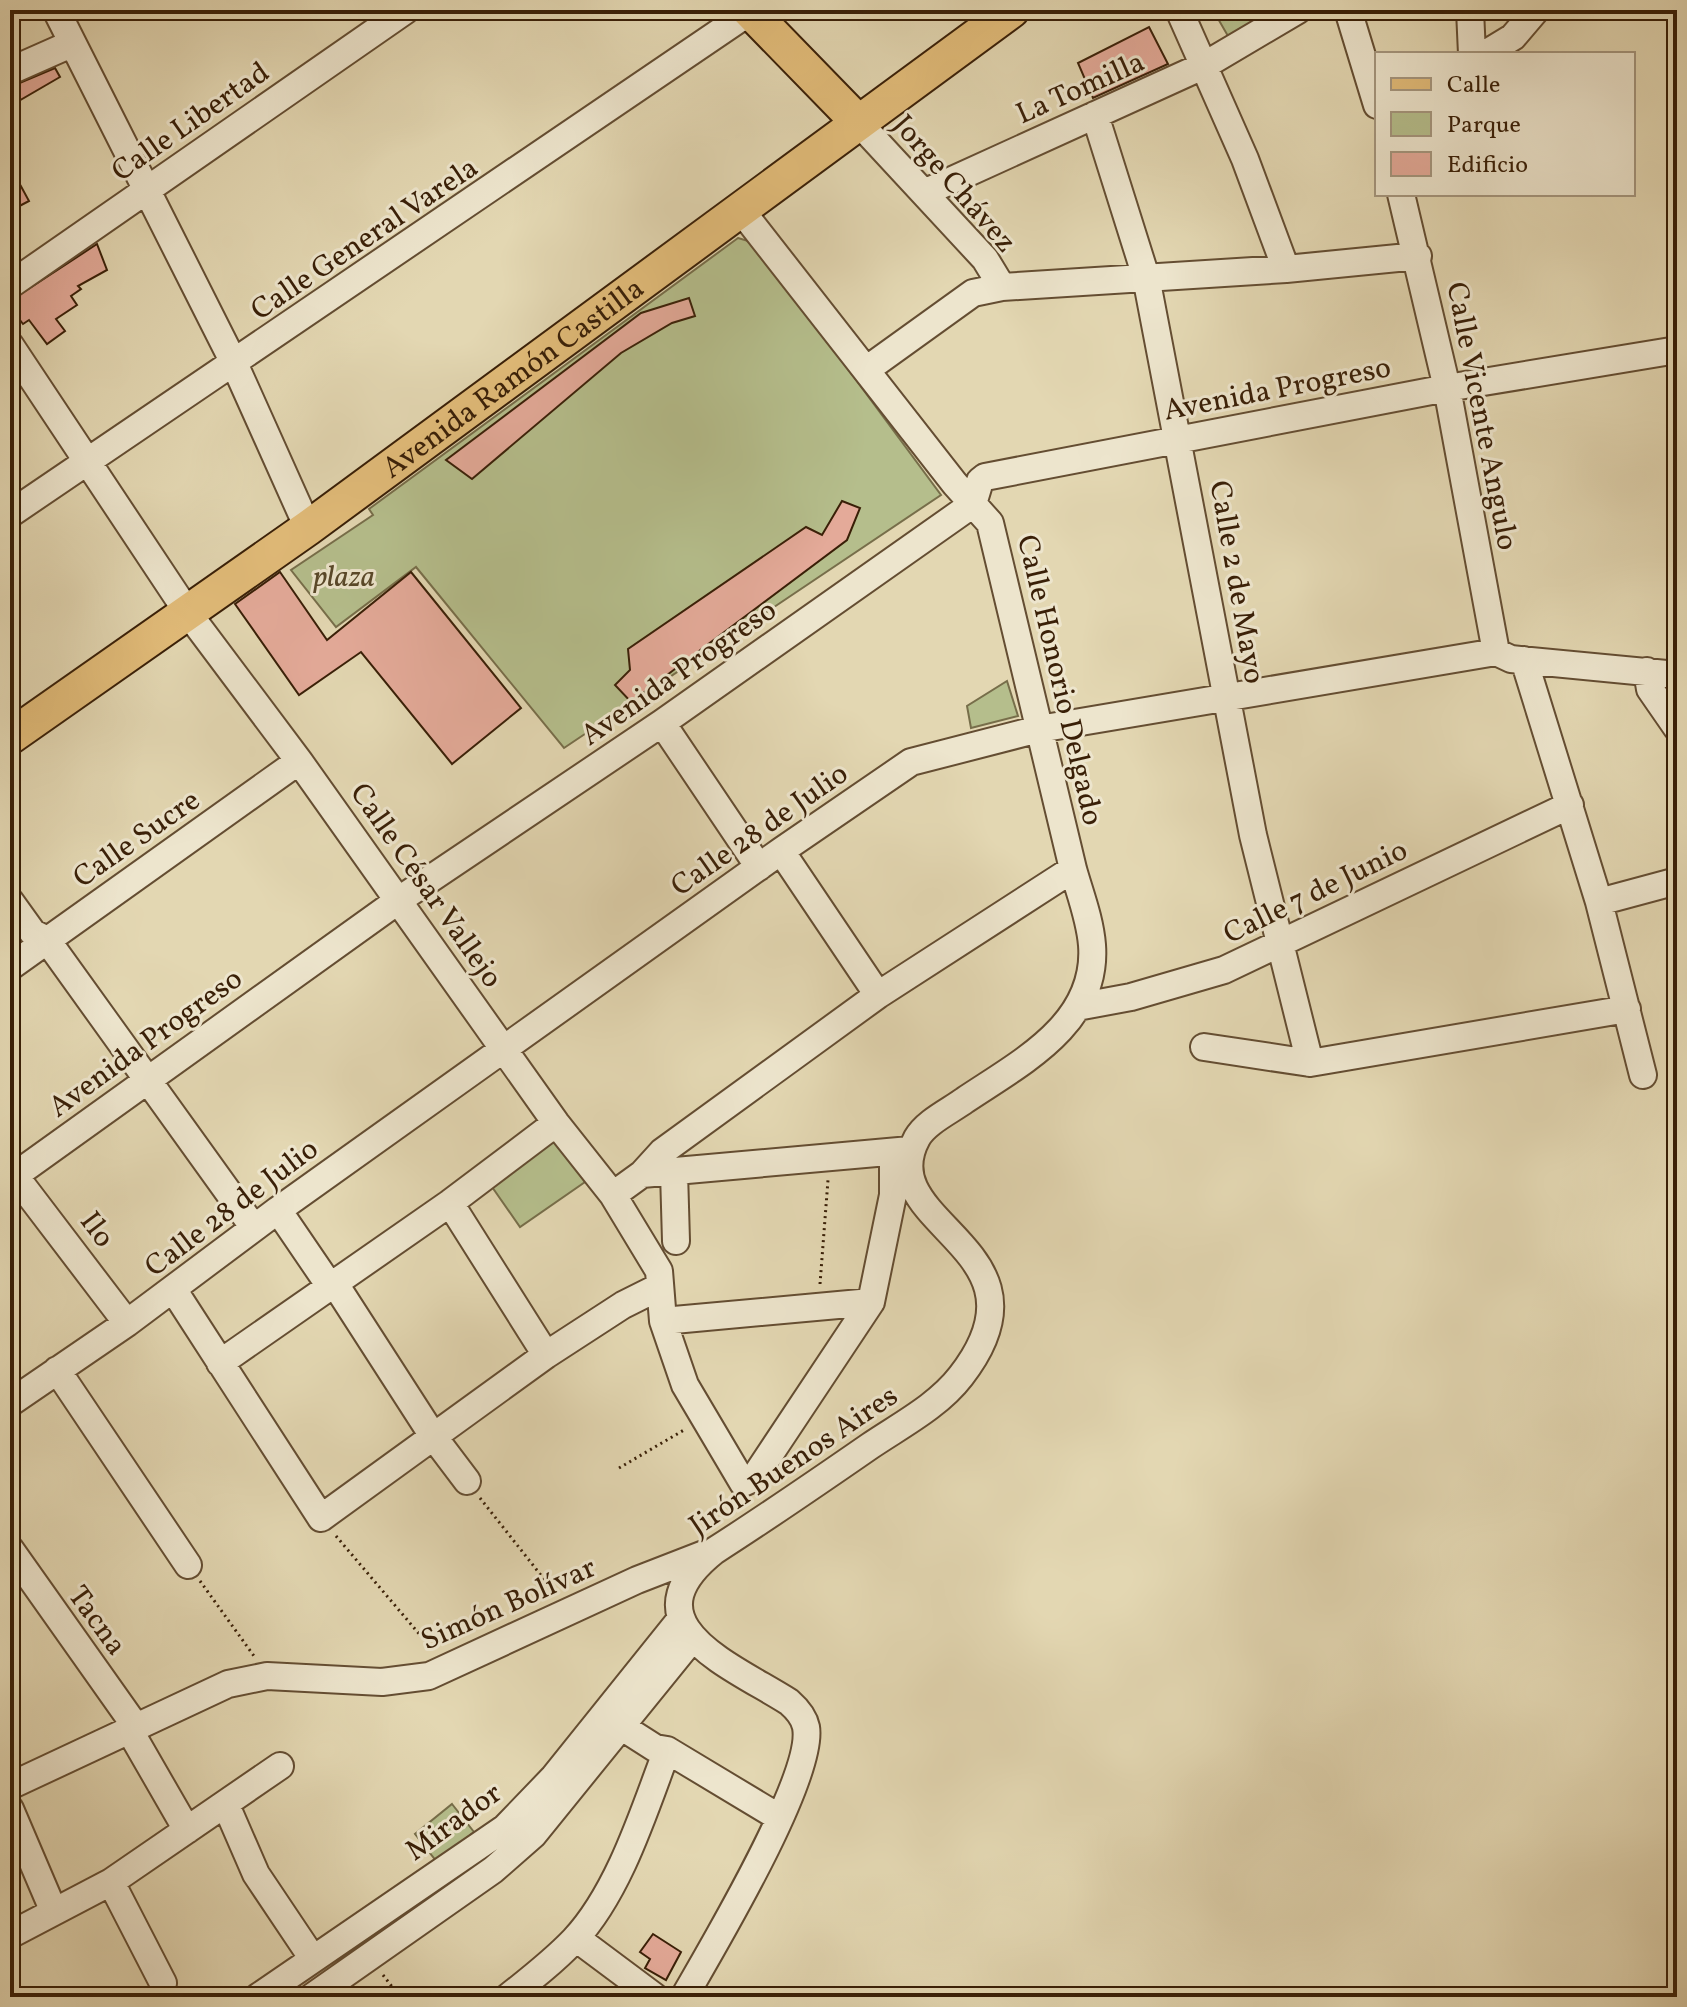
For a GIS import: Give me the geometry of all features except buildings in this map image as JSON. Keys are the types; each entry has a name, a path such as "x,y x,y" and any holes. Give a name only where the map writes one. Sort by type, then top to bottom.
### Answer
{"main road":[{"name":"Avenida Ramón Castilla","path":"10,737 308,528 1012,10"},
{"path":"758,11 858,122"}],"street":[{"path":"56,10 234,363 308,528"},
{"name":"Calle Libertad","path":"10,285 406,10"},
{"path":"1179,10 1205,65 1286,269"},
{"name":"La Tomilla","path":"926,192 1205,65 1298,10"},
{"path":"1348,10 1375,98"},
{"path":"1470,10 1472,52"},
{"path":"1488,52 1513,37 1536,10"},
{"name":"Calle General Varela","path":"10,514 758,11"},
{"path":"10,71 71,44"},
{"name":"Calle 2 de Mayo","path":"1095,115 1146,277 1180,440 1253,835 1310,1063"},
{"name":"Jorge Chávez","path":"858,122 985,259 1002,287 1286,269 1418,256"},
{"name":"Calle Vicente Angulo","path":"1405,197 1447,388 1496,652"},
{"name":"Calle Honorio Delgado","path":"740,209 993,533 1073,869 1088,917 1093,959 1086,990 1077,1007"},
{"path":"866,370 973,293 1002,287"},
{"name":"Calle César Vallejo","path":"10,345 188,613 299,761 556,1123 613,1195 659,1271 663,1321 685,1385 743,1483 754,1478 871,1302"},
{"name":"Avenida Progreso","path":"12,1178 399,900 662,723 973,504 980,481 985,477 1447,388 1677,350"},
{"name":"Calle 28 de Julio","path":"10,1403 127,1323 278,1210 781,851 911,762 1039,729 1496,652 1524,660 1677,675"},
{"path":"1524,660 1599,902 1643,1075"},
{"path":"1647,671 1650,689 1677,728"},
{"path":"662,723 759,867"},
{"name":"Calle Sucre","path":"10,967 299,761"},
{"name":"Calle 7 de Junio","path":"1077,1007 1131,997 1224,970 1570,805"},
{"path":"781,851 878,995"},
{"path":"613,1195 642,1174 662,1152 878,995 1073,869"},
{"path":"1599,902 1677,881"},
{"path":"10,901 33,933 47,940 254,1228"},
{"path":"663,1321 871,1302 903,1151 924,1130 1034,1053 1064,1026 1077,1007"},
{"path":"1204,1047 1310,1063 1627,1009"},
{"path":"220,1363 450,1203 556,1123"},
{"path":"642,1174 829,1160 903,1151"},
{"name":"Jirón Buenos Aires","path":"686,1630 679,1595 685,1579 714,1551 933,1404 962,1375 975,1354 990,1311 987,1279 919,1196 903,1151"},
{"path":"674,1172 676,1241"},
{"name":"Ilo","path":"12,1178 127,1323"},
{"path":"450,1203 546,1355"},
{"path":"278,1210 325,1279 335,1284 433,1436 467,1481"},
{"path":"173,1289 321,1518 546,1355 623,1305 659,1287"},
{"path":"57,1370 188,1565"},
{"name":"Tacna","path":"10,1549 136,1727 134,1738 187,1830"},
{"name":"Simón Bolívar","path":"10,1786 228,1684 267,1676 382,1682 415,1679 447,1668 570,1611 714,1551"},
{"path":"684,1997 780,1818 803,1761 806,1737 801,1715 789,1702 686,1630"},
{"name":"Mirador","path":"312,1997 493,1870 533,1835 612,1721 686,1630"},
{"path":"612,1721 780,1818"},
{"name":"Mirador","path":"258,1997 505,1828 612,1721"},
{"path":"508,1997 576,1938 599,1906 630,1846 667,1750"},
{"path":"10,1935 111,1882 280,1766"},
{"path":"226,1805 256,1874 313,1959"},
{"path":"10,1809 54,1912"},
{"path":"111,1882 163,1983"},
{"path":"576,1938 655,1997"}],"path":[{"path":"820,1307 829,1160"},
{"path":"619,1468 705,1419"},
{"path":"467,1481 570,1611"},
{"path":"321,1518 447,1668"},
{"path":"188,1565 267,1676"},
{"path":"369,1958 400,1997"}],"green space":[{"path":"1213,10 1289,10 1232,43"},
{"name":"plaza","path":"738,238 755,243 941,495 564,748 416,567 336,627 291,570 373,515 369,509"},
{"path":"1007,681 1018,716 971,728 967,706"},
{"path":"555,1139 585,1182 520,1227 490,1184"},
{"path":"452,1804 474,1832 437,1862 415,1834"}]}
